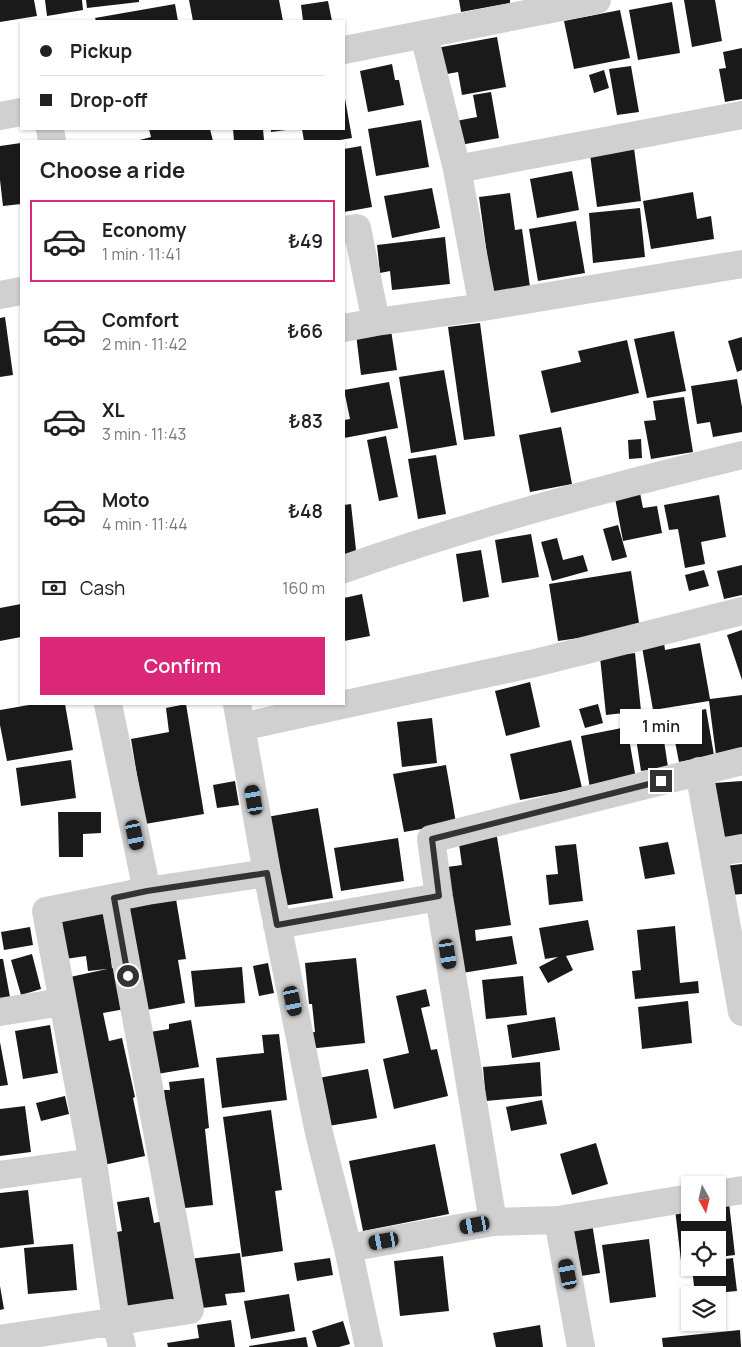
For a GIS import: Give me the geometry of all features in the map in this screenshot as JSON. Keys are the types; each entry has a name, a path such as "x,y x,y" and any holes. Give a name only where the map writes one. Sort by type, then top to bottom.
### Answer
{"street":[{"path":"345,50 597,0"},
{"path":"424,35 457,169 484,307"},
{"path":"0,116 20,112"},
{"path":"457,169 742,115"},
{"path":"345,230 357,228 376,322"},
{"path":"345,328 484,307 742,264"},
{"path":"0,295 20,291"},
{"path":"345,569 415,544 635,480 742,455"},
{"path":"345,697 535,663 742,611"},
{"path":"108,705 147,891"},
{"path":"300,705 239,716 267,873 319,1133 348,1248 369,1347"},
{"path":"493,1222 439,896 432,839 742,761"},
{"path":"699,771 739,983 742,1012"},
{"path":"714,853 742,848"},
{"path":"119,1334 93,1162 46,911 147,891 267,873"},
{"path":"277,925 439,896"},
{"path":"0,1339 119,1334 190,1310 114,898"},
{"path":"0,1012 62,1002"},
{"path":"0,1174 93,1162"},
{"path":"726,1193 742,1190"},
{"path":"348,1248 493,1222 558,1220 681,1200"},
{"path":"558,1220 581,1347"}],"building":[{"path":"0,0 34,0 37,16 0,22"},
{"path":"45,0 82,0 83,10 47,16"},
{"path":"86,0 139,0 139,2 87,8"},
{"path":"189,0 279,0 283,20 193,20"},
{"path":"459,0 510,0 510,3 461,12"},
{"path":"684,0 715,0 722,41 692,47"},
{"path":"328,1 332,20 303,20 301,5"},
{"path":"672,2 680,53 638,60 629,10"},
{"path":"175,4 178,20 96,20 95,18"},
{"path":"620,10 630,58 574,69 564,21"},
{"path":"497,37 506,87 462,95 458,72 436,76 431,49"},
{"path":"742,48 742,99 725,102 719,69 726,68 723,52"},
{"path":"392,64 395,80 399,80 404,105 368,112 360,71"},
{"path":"631,66 639,112 617,115 609,69"},
{"path":"604,70 609,88 594,93 589,75"},
{"path":"491,92 499,138 460,145 456,121 477,117 473,95"},
{"path":"345,99 352,138 340,140 304,140 302,130 345,130"},
{"path":"421,120 429,167 376,176 368,129"},
{"path":"149,130 210,130 213,140 140,140 151,137"},
{"path":"233,130 263,130 264,140 234,140"},
{"path":"20,143 20,204 3,206 0,180 0,146"},
{"path":"361,146 372,207 345,212 345,149"},
{"path":"634,148 641,201 597,207 590,154"},
{"path":"572,171 579,210 537,218 530,179"},
{"path":"432,188 440,228 392,238 384,196"},
{"path":"693,192 697,219 711,216 714,239 651,249 643,201"},
{"path":"510,193 515,230 522,229 530,287 486,293 488,262 479,197"},
{"path":"640,208 645,257 593,263 589,213"},
{"path":"576,221 585,273 538,281 529,229"},
{"path":"445,237 450,284 392,290 390,271 380,273 377,245"},
{"path":"5,317 13,375 0,377 0,318"},
{"path":"480,323 495,436 464,440 448,327"},
{"path":"391,330 397,370 361,375 356,334"},
{"path":"674,331 686,391 647,398 634,339"},
{"path":"742,337 742,370 737,372 728,341"},
{"path":"627,340 639,393 551,413 541,371 581,362 578,351"},
{"path":"444,370 457,445 411,453 399,377"},
{"path":"737,379 742,407 742,432 713,437 710,422 697,424 691,386"},
{"path":"389,382 398,428 345,438 345,420 350,419 345,390"},
{"path":"684,397 693,452 651,459 644,421 656,420 653,401"},
{"path":"561,427 572,484 530,492 519,435"},
{"path":"386,436 398,497 379,501 367,440"},
{"path":"641,439 642,458 629,459 628,440"},
{"path":"436,455 446,514 418,519 408,459"},
{"path":"640,493 643,508 657,506 662,533 623,541 615,498"},
{"path":"719,495 726,537 701,542 705,564 685,568 678,529 669,530 664,505"},
{"path":"351,504 357,559 345,560 345,505"},
{"path":"618,525 627,557 612,561 603,529"},
{"path":"531,534 539,577 502,583 495,540"},
{"path":"557,538 563,560 583,555 588,571 552,581 541,542"},
{"path":"481,550 489,597 463,602 456,554"},
{"path":"742,565 742,595 724,599 717,571"},
{"path":"704,570 709,586 689,591 685,575"},
{"path":"631,571 640,629 558,641 549,584"},
{"path":"362,594 370,636 345,641 345,598"},
{"path":"20,604 20,637 0,641 0,608"},
{"path":"742,630 742,680 727,635"},
{"path":"664,643 665,650 700,643 710,699 742,695 742,752 716,755 709,701 653,710 642,647"},
{"path":"635,653 641,711 606,715 600,657"},
{"path":"530,682 540,727 506,736 495,691"},
{"path":"598,704 603,723 585,728 579,709"},
{"path":"29,705 65,705 73,750 7,761 0,725 0,710"},
{"path":"186,705 204,814 145,824 131,739 169,732 166,708"},
{"path":"706,709 714,755 679,762 670,716"},
{"path":"432,718 437,763 402,767 397,722"},
{"path":"661,721 668,767 641,771 634,725"},
{"path":"627,727 636,779 590,788 581,736"},
{"path":"571,740 582,788 520,800 510,754"},
{"path":"71,760 76,798 21,806 16,768"},
{"path":"446,765 456,823 404,832 393,774"},
{"path":"235,781 239,805 217,808 213,785"},
{"path":"742,781 742,836 708,839 714,783"},
{"path":"318,808 333,898 276,907 261,818"},
{"path":"58,812 101,812 101,833 83,834 83,857 59,857"},
{"path":"496,831 511,925 475,930 476,941 512,936 517,964 462,973 447,867 462,865 459,844"},
{"path":"398,838 404,881 341,891 334,848"},
{"path":"668,842 675,874 645,879 639,847"},
{"path":"576,844 583,901 549,905 546,875 558,874 555,846"},
{"path":"742,864 742,894 719,896 716,867"},
{"path":"176,899 186,959 178,960 185,1003 141,1011 122,909"},
{"path":"105,911 112,968 116,967 125,1009 103,1013 109,1041 122,1038 145,1156 99,1166 61,979 107,969 88,971 86,956 65,959 60,917"},
{"path":"588,920 594,950 566,956 573,970 548,983 539,967 558,957 545,959 539,928"},
{"path":"675,926 680,983 698,981 699,993 635,999 632,971 641,970 637,930"},
{"path":"30,927 33,945 4,950 1,932"},
{"path":"32,954 41,989 21,995 11,960"},
{"path":"356,958 365,1043 308,1049 307,1033 315,1032 312,1004 309,1004 305,963"},
{"path":"0,959 3,959 10,997 0,999"},
{"path":"268,963 274,993 259,996 253,966"},
{"path":"242,967 245,1003 195,1007 191,971"},
{"path":"523,976 527,1015 486,1019 482,980"},
{"path":"426,989 430,1006 421,1008 431,1050 437,1049 448,1096 394,1109 383,1059 409,1053 396,996"},
{"path":"688,1001 692,1043 642,1049 638,1007"},
{"path":"555,1017 560,1050 512,1058 507,1025"},
{"path":"191,1020 199,1067 157,1074 150,1032 169,1029 169,1024"},
{"path":"50,1025 58,1073 23,1079 15,1031"},
{"path":"279,1034 287,1100 222,1108 216,1058 264,1053 262,1035"},
{"path":"0,1042 8,1085 0,1086"},
{"path":"540,1062 542,1096 486,1101 483,1067"},
{"path":"368,1069 377,1118 322,1127 313,1079"},
{"path":"204,1078 209,1128 205,1129 213,1205 176,1209 164,1090 170,1090 169,1082"},
{"path":"65,1096 69,1114 41,1121 36,1103"},
{"path":"542,1100 547,1124 511,1131 506,1107"},
{"path":"25,1106 31,1152 0,1156 0,1109"},
{"path":"271,1110 282,1190 275,1191 283,1251 242,1257 223,1117"},
{"path":"596,1143 608,1184 572,1195 560,1154"},
{"path":"435,1144 449,1214 363,1231 349,1161"},
{"path":"28,1190 34,1244 0,1248 0,1193"},
{"path":"149,1197 154,1223 168,1220 182,1304 126,1313 112,1233 122,1231 117,1202"},
{"path":"726,1203 729,1203 735,1255 726,1256 726,1231 681,1231 681,1261 675,1209 681,1208 681,1221 726,1221"},
{"path":"592,1223 600,1273 562,1279 554,1230"},
{"path":"649,1239 656,1297 610,1303 602,1245"},
{"path":"73,1244 77,1290 28,1294 24,1248"},
{"path":"240,1253 245,1292 225,1294 227,1305 194,1309 189,1259"},
{"path":"443,1256 449,1311 400,1316 394,1261"},
{"path":"330,1258 333,1275 297,1281 294,1263"},
{"path":"733,1258 737,1291 726,1292 726,1286 694,1286 693,1276 726,1276 726,1259"},
{"path":"0,1286 4,1309 0,1310"},
{"path":"289,1294 295,1331 251,1339 244,1301"},
{"path":"231,1320 235,1347 168,1347 167,1343 199,1338 197,1325"},
{"path":"343,1321 350,1344 339,1347 317,1347 312,1331"},
{"path":"540,1325 543,1347 496,1347 493,1333"},
{"path":"740,1330 741,1347 663,1347 662,1338"},
{"path":"306,1337 308,1347 249,1347 249,1346"}],"route":[{"path":"128,976 114,898 147,891 267,873 277,925 439,896 432,839 661,781"}]}
